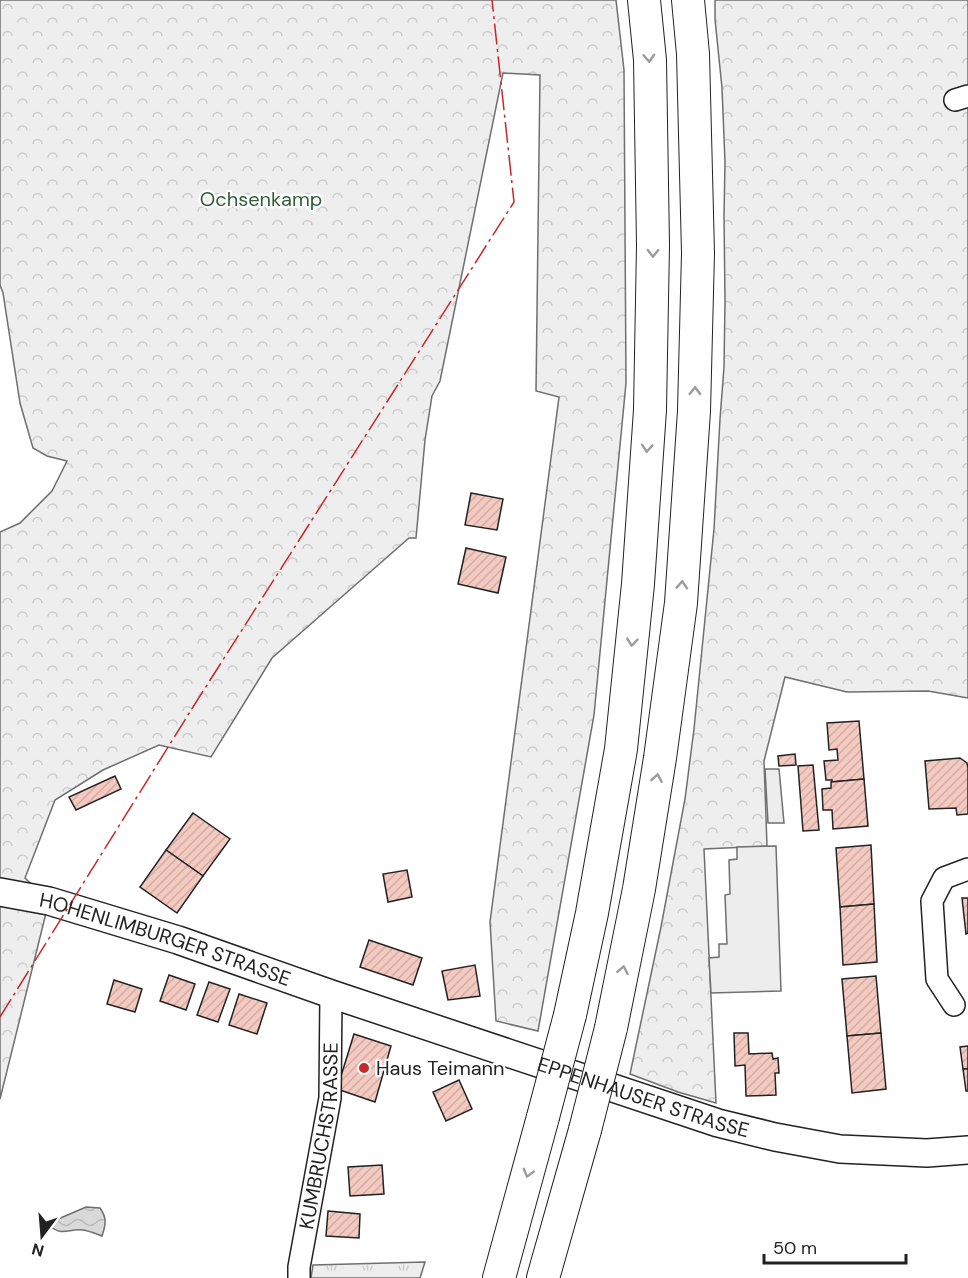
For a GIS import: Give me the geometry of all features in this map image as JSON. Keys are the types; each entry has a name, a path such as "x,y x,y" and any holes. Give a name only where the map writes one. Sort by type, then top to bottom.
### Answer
{"highway":[{"path":"499,1278 570,1015 592,913 621,749 639,573 650,410 653,245 650,60 644,0"},
{"path":"543,1278 611,1028 641,878 660,758 681,591 694,411 698,253 693,54 688,0"}],"main road":[{"name":"HOHENLIMBURGER STRASSE","path":"0,892 49,901 178,940 331,994"},
{"name":"EPPENHAUSER STRASSE","path":"331,994 718,1124 840,1149 927,1153 968,1150"}],"street":[{"path":"954,1005 937,979 932,901 944,878 968,869"},
{"name":"KUMBRUCHSTRASSE","path":"299,1278 299,1267 330,1098 331,994"}],"green space":[{"name":"Ochsenkamp","path":"0,0 616,0 624,70 626,383 594,715 538,1031 496,1021 490,922 559,397 536,391 540,75 503,73 440,381 432,396 425,440 416,538 409,538 272,658 211,757 159,745 103,770 55,800 25,878 49,901 0,1099 0,532 20,523 52,491 67,461 47,456 33,448 20,403 0,285"},
{"path":"715,0 968,0 968,698 928,691 847,692 785,677 764,761 767,846 704,849 716,1103 630,1074 685,799 714,529 724,367 725,301 725,162"},
{"path":"425,1262 420,1278 311,1278 313,1265"}],"shaded area":[{"path":"765,769 779,769 784,823 768,823"},
{"path":"776,846 781,991 711,993 709,958 719,957 719,944 727,944 725,895 730,894 729,860 737,859 737,847"}],"water":[{"path":"86,1207 100,1208 104,1215 102,1236 83,1230 62,1232 50,1226 56,1220"}],"building":[{"path":"471,493 503,499 497,530 465,525"},
{"path":"466,548 506,557 498,593 458,584"},
{"path":"859,721 864,779 832,782 832,780 826,780 824,761 838,760 837,749 829,750 827,723"},
{"path":"795,754 796,765 779,766 778,756"},
{"path":"960,758 967,763 968,768 968,814 957,815 956,808 929,809 925,761"},
{"path":"813,765 819,830 803,831 798,766"},
{"path":"115,776 121,789 76,810 69,797"},
{"path":"864,779 868,826 833,829 832,810 823,810 822,789 831,788 831,782"},
{"path":"193,813 230,839 203,876 166,850"},
{"path":"871,845 874,904 840,907 836,848"},
{"path":"166,850 203,876 177,913 140,887"},
{"path":"407,870 412,897 388,902 383,874"},
{"path":"962,898 968,898 968,933 966,934"},
{"path":"874,904 877,962 843,965 840,907"},
{"path":"369,940 422,958 413,985 360,967"},
{"path":"475,965 480,996 448,1000 442,971"},
{"path":"169,975 195,984 186,1010 160,1001"},
{"path":"876,976 881,1033 847,1036 842,979"},
{"path":"114,980 142,989 135,1012 107,1004"},
{"path":"209,982 230,989 218,1022 197,1015"},
{"path":"239,994 267,1003 257,1034 229,1025"},
{"path":"734,1033 748,1033 749,1054 772,1053 773,1059 778,1058 779,1073 775,1073 776,1095 746,1096 745,1065 735,1066"},
{"path":"881,1033 886,1089 852,1093 847,1036"},
{"name":"Haus Teimann","path":"354,1034 391,1046 375,1102 337,1089"},
{"path":"968,1046 968,1069 963,1069 960,1047"},
{"path":"963,1069 968,1069 968,1091 966,1091"},
{"path":"459,1080 472,1109 446,1121 433,1092"},
{"path":"382,1165 384,1194 350,1196 348,1167"},
{"path":"328,1211 360,1214 359,1238 326,1236"}],"power":[{"path":"0,1017 193,707 514,202 492,0"}],"place":[{"name":"Haus Teimann","path":"364,1068"}]}
